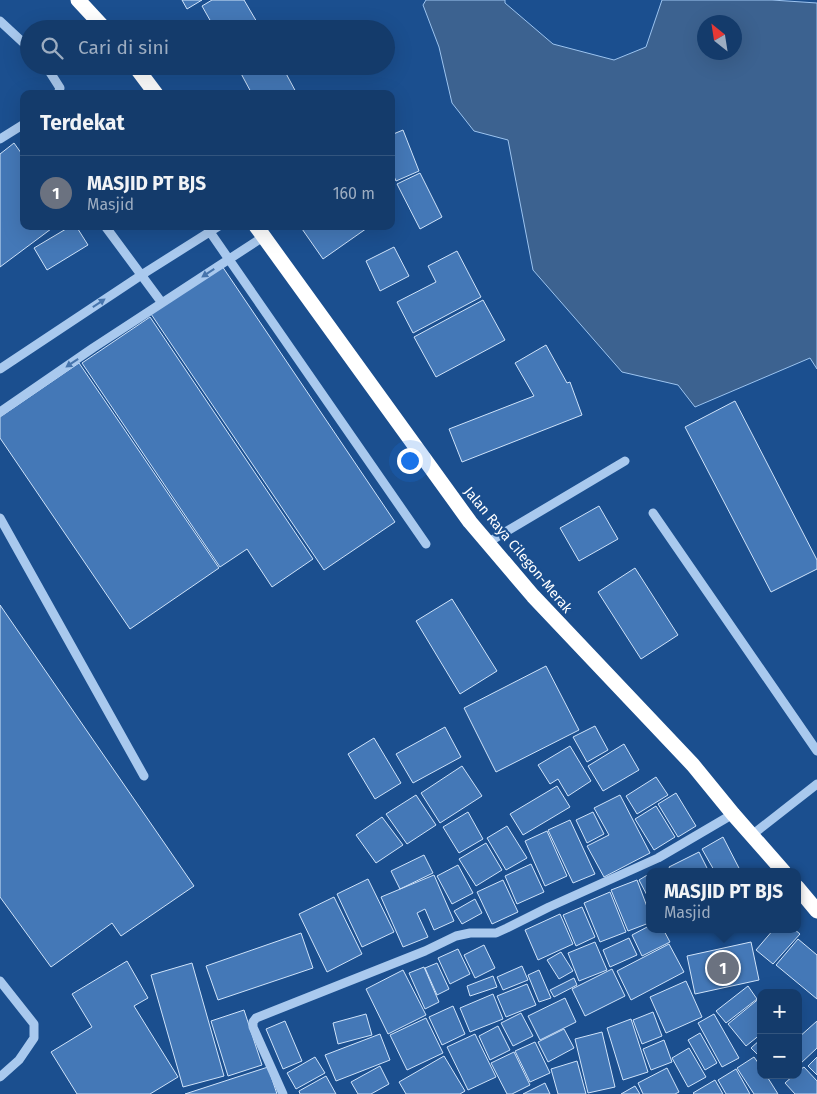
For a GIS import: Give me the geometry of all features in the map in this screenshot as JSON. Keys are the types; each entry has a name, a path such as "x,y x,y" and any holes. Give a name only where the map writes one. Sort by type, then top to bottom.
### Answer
{"highway":[{"path":"78,0 97,20"},
{"path":"142,75 153,90"},
{"name":"Jalan Raya Cilegon-Merak","path":"259,232 470,522 533,596 693,765 781,868"},
{"path":"801,892 817,911"}],"street":[{"path":"0,21 20,40"},
{"path":"52,75 59,90"},
{"path":"0,139 20,126"},
{"path":"108,230 162,303"},
{"path":"0,369 142,274 213,230"},
{"path":"210,232 426,544"},
{"path":"0,412 229,259 259,232"},
{"path":"487,542 625,461"},
{"path":"653,513 817,751"},
{"path":"0,518 144,776"},
{"path":"752,835 817,784"},
{"path":"283,1094 253,1027 253,1022 256,1018 425,951 456,936 470,933 496,933 658,858 733,814"},
{"path":"0,981 34,1024 34,1038 19,1060 0,1077"}],"water":[{"path":"426,0 505,0 505,3 553,44 614,60 646,47 662,0 772,0 817,3 817,369 810,358 695,407 678,385 622,372 533,270 508,140 474,131 452,103 439,47 423,5"}],"building":[{"path":"182,0 202,0 187,9"},
{"path":"212,0 244,0 256,20 210,20 202,6"},
{"path":"242,75 287,75 295,90 250,90"},
{"path":"403,130 419,171 396,181 395,179 395,133"},
{"path":"14,143 20,151 20,230 50,230 0,267 0,154"},
{"path":"420,173 442,217 420,229 397,184"},
{"path":"64,230 79,230 88,245 47,270 34,248"},
{"path":"303,230 364,230 323,259"},
{"path":"394,247 409,276 380,291 366,261"},
{"path":"457,251 481,297 413,333 397,302 436,282 428,266"},
{"path":"222,266 395,522 324,570 151,314"},
{"path":"483,300 505,340 436,377 414,337"},
{"path":"150,317 313,559 272,587 247,549 220,567 82,363"},
{"path":"546,345 567,383 570,382 582,415 462,462 449,429 534,396 515,363"},
{"path":"79,363 219,568 130,629 0,438 0,417"},
{"path":"735,401 817,560 817,569 771,592 685,427"},
{"path":"599,506 618,539 579,561 560,528"},
{"path":"635,568 678,635 641,659 598,592"},
{"path":"452,599 497,671 460,694 416,621"},
{"path":"0,605 194,886 121,936 112,923 51,967 0,897"},
{"path":"546,666 579,730 496,772 464,708"},
{"path":"595,726 608,750 587,762 573,737"},
{"path":"445,727 461,757 413,783 396,754"},
{"path":"374,738 401,783 375,799 348,754"},
{"path":"624,744 639,770 603,791 588,766"},
{"path":"570,746 591,781 568,796 558,779 550,784 538,765"},
{"path":"462,766 482,796 440,823 421,793"},
{"path":"656,777 668,795 637,814 626,796"},
{"path":"557,786 570,807 523,835 510,814"},
{"path":"676,793 696,826 678,837 658,804"},
{"path":"416,795 436,825 407,844 386,814"},
{"path":"620,795 650,853 604,877 587,846 609,835 594,808"},
{"path":"656,806 675,837 654,850 635,819"},
{"path":"468,812 483,839 459,853 443,827"},
{"path":"593,812 604,834 587,843 576,820"},
{"path":"382,817 403,845 376,863 356,835"},
{"path":"570,820 595,874 573,883 548,830"},
{"path":"507,826 527,858 506,870 487,838"},
{"path":"547,831 567,876 545,886 525,841"},
{"path":"723,837 739,868 713,868 702,849"},
{"path":"486,843 502,870 476,886 459,859"},
{"path":"699,852 707,868 669,868"},
{"path":"424,855 433,873 400,889 391,871"},
{"path":"531,864 544,892 517,904 505,876"},
{"path":"458,865 473,893 452,904 437,876"},
{"path":"434,875 454,921 434,930 425,909 417,913 428,937 403,947 381,897"},
{"path":"646,876 646,893 639,880"},
{"path":"368,879 394,932 362,947 337,894"},
{"path":"503,880 518,912 492,924 477,892"},
{"path":"637,880 646,904 646,924 628,931 611,890"},
{"path":"610,892 626,932 600,942 584,903"},
{"path":"334,897 362,954 327,972 299,914"},
{"path":"475,899 482,913 462,924 454,911"},
{"path":"582,907 595,937 576,946 563,915"},
{"path":"560,914 573,944 538,960 525,930"},
{"path":"646,928 646,933 665,933 670,942 642,956 632,935"},
{"path":"301,933 313,968 218,1000 206,966"},
{"path":"771,933 800,934 773,964 756,950"},
{"path":"629,938 637,955 610,967 603,950"},
{"path":"798,939 817,955 817,999 776,965"},
{"path":"595,942 607,970 579,981 568,953"},
{"path":"751,942 759,980 695,994 687,956"},
{"path":"669,944 684,972 631,1000 617,971"},
{"path":"484,945 495,968 475,978 464,955"},
{"path":"458,949 470,974 450,984 438,958"},
{"path":"561,952 573,971 559,979 547,960"},
{"path":"127,961 148,998 134,1006 178,1077 150,1094 77,1094 51,1052 92,1027 72,994"},
{"path":"192,963 224,1076 183,1087 151,975"},
{"path":"437,963 449,989 437,995 425,968"},
{"path":"522,966 528,980 503,990 497,977"},
{"path":"424,967 439,1002 425,1009 409,973"},
{"path":"612,969 625,996 585,1016 572,989"},
{"path":"403,970 426,1015 388,1034 366,989"},
{"path":"539,970 551,998 539,1002 528,975"},
{"path":"493,976 497,987 470,996 467,986"},
{"path":"574,978 577,985 554,997 550,990"},
{"path":"686,981 702,1017 666,1033 650,997"},
{"path":"527,984 536,1005 506,1017 497,996"},
{"path":"748,986 757,999 726,1023 716,1011"},
{"path":"493,994 503,1019 470,1032 460,1008"},
{"path":"565,998 576,1022 540,1040 528,1016"},
{"path":"757,1000 757,1037 746,1046 728,1024"},
{"path":"453,1006 465,1034 442,1045 429,1017"},
{"path":"244,1010 262,1065 228,1076 211,1021"},
{"path":"653,1012 662,1036 642,1044 633,1020"},
{"path":"521,1013 533,1036 513,1046 501,1023"},
{"path":"366,1014 372,1035 338,1044 333,1023"},
{"path":"714,1014 739,1058 722,1067 698,1023"},
{"path":"426,1018 443,1053 407,1070 390,1035"},
{"path":"631,1019 648,1072 623,1080 607,1028"},
{"path":"285,1021 302,1061 283,1069 266,1029"},
{"path":"817,1021 817,1048 802,1062 802,1034"},
{"path":"498,1026 510,1050 490,1060 479,1036"},
{"path":"564,1029 574,1048 548,1062 538,1042"},
{"path":"602,1032 615,1087 588,1093 575,1039"},
{"path":"700,1033 717,1063 705,1070 688,1040"},
{"path":"380,1034 390,1060 336,1081 325,1055"},
{"path":"475,1034 496,1077 468,1090 447,1047"},
{"path":"664,1040 672,1062 651,1070 643,1049"},
{"path":"535,1042 550,1073 530,1082 515,1051"},
{"path":"757,1043 757,1054 751,1048"},
{"path":"689,1048 706,1077 688,1087 672,1058"},
{"path":"514,1052 530,1085 512,1094 507,1094 491,1063"},
{"path":"444,1056 465,1091 460,1094 406,1094 399,1082"},
{"path":"315,1057 325,1073 296,1089 287,1073"},
{"path":"754,1057 757,1061 757,1079 769,1079 778,1094 754,1094 737,1068"},
{"path":"817,1057 817,1075 808,1066"},
{"path":"577,1061 586,1094 558,1094 551,1069"},
{"path":"380,1066 389,1084 371,1094 358,1094 351,1082"},
{"path":"268,1067 277,1094 185,1094"},
{"path":"804,1067 817,1081 817,1094 795,1094 785,1083 790,1079 802,1079 802,1068"},
{"path":"667,1068 679,1092 675,1094 643,1094 638,1083"},
{"path":"736,1069 750,1094 726,1094 718,1080"},
{"path":"326,1076 336,1094 300,1094 299,1091"},
{"path":"715,1080 723,1094 693,1093"},
{"path":"545,1083 550,1094 523,1094"},
{"path":"635,1086 640,1094 621,1094"}],"place":[{"name":"MASJID PT BJS","path":"723,968"}]}
